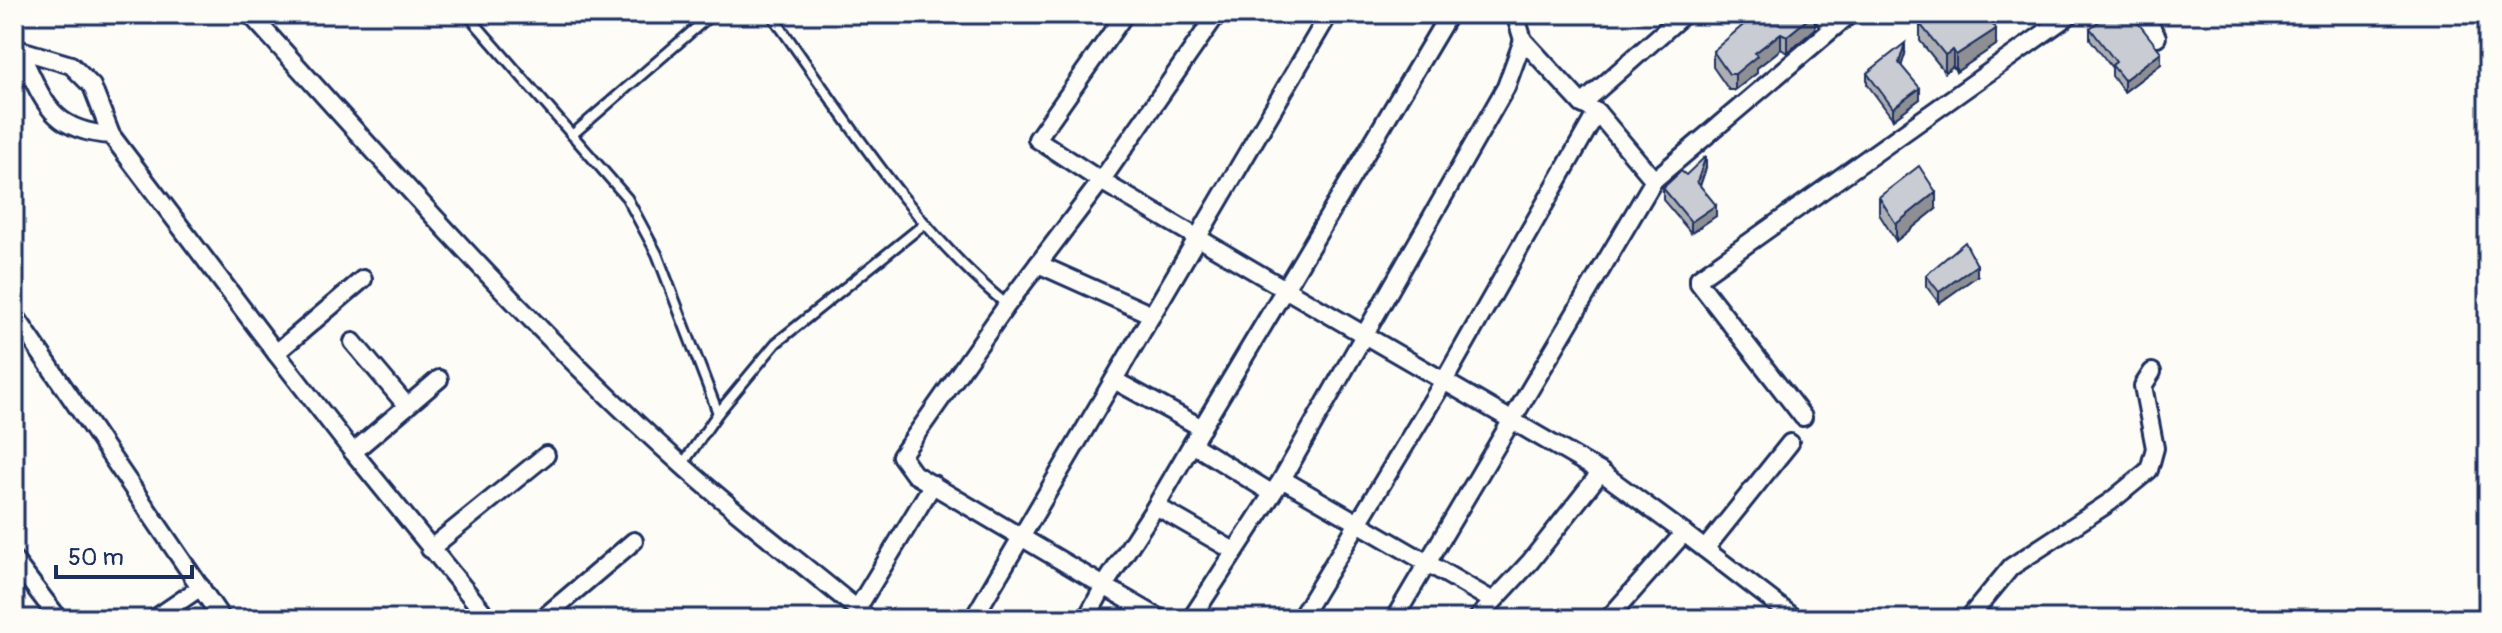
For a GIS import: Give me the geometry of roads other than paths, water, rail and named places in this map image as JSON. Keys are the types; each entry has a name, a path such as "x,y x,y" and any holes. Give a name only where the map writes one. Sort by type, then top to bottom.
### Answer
{"street":[{"path":"250,14 495,283 682,465 863,614 933,484"},
{"path":"1125,14 1037,139 1197,239 1601,472 1796,619"},
{"path":"1161,619 914,474 901,456 1007,305 1101,181 1216,14"},
{"path":"973,619 1329,14"},
{"path":"1086,619 1449,14"},
{"path":"1515,14 1523,40 1582,104 1597,112 1654,180"},
{"path":"1582,104 1684,14"},
{"path":"1821,14 1833,28"},
{"path":"1394,619 1654,180 1850,14"},
{"path":"1803,417 1699,283 1699,278 2071,14"},
{"path":"2143,14 2157,37"},
{"path":"1191,619 1270,492 1282,479 1506,87 1523,40"},
{"path":"17,49 50,107 66,126 90,134 111,135"},
{"path":"17,49 56,59 80,72 103,106 111,135 353,452 489,619"},
{"path":"1300,619 1444,381 1597,112"},
{"path":"1038,264 1152,315"},
{"path":"276,353 363,279"},
{"path":"16,324 222,619"},
{"path":"353,342 407,406"},
{"path":"1968,619 2011,567 2119,496 2149,470 2155,448 2143,386 2152,372"},
{"path":"353,452 439,379"},
{"path":"1114,380 1202,428"},
{"path":"1705,549 1790,443"},
{"path":"1192,444 1270,492"},
{"path":"430,549 546,455"},
{"path":"1477,619 1601,472"},
{"path":"1282,479 1493,601"},
{"path":"1156,506 1234,551"},
{"path":"1608,619 1684,533"},
{"path":"542,619 634,541"},
{"path":"14,560 59,619"},
{"path":"154,619 201,587"}],"lane":[{"path":"467,14 627,198 657,254 718,413"},
{"path":"572,135 712,14"},
{"path":"771,14 923,225 970,274 1007,305"},
{"path":"682,465 718,413 776,343 923,225"}]}
